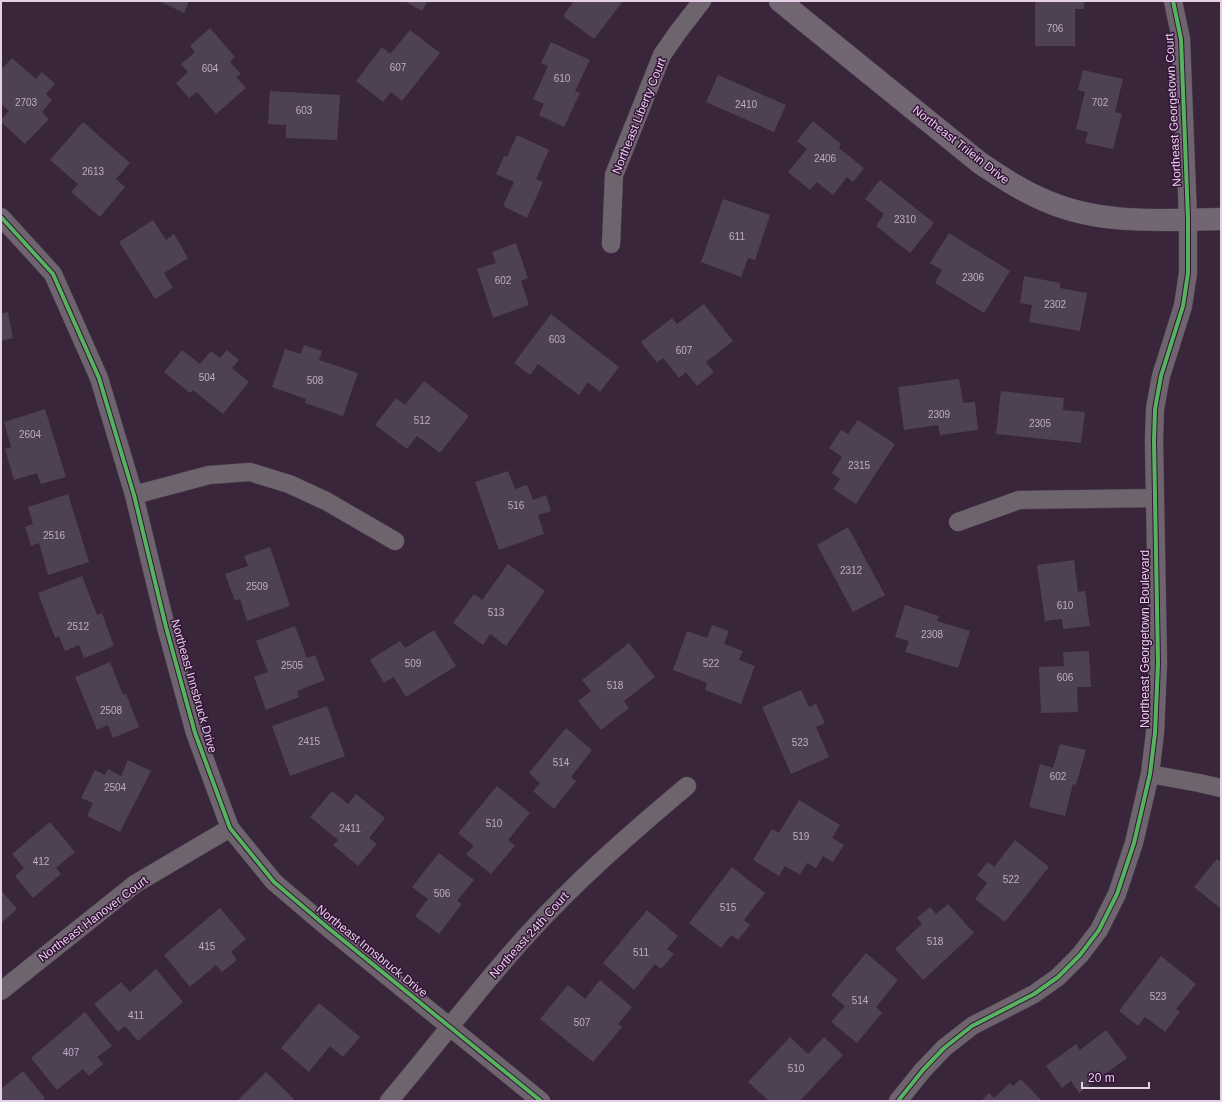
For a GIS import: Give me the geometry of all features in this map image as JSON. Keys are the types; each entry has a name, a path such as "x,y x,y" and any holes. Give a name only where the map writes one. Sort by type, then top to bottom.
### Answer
{"street":[{"name":"Northeast Liberty Court","path":"611,244 614,175 662,55 702,1"},
{"name":"Northeast Trilein Drive","path":"780,1 980,162 1011,184 1046,202 1080,213 1119,219 1221,219"},
{"name":"Northeast Georgetown Court","path":"1173,1 1181,39 1188,219"},
{"name":"Northeast Innsbruck Drive","path":"1,217 54,274 99,378 134,495 166,627 195,734 230,828 274,882 541,1101"},
{"name":"Northeast Georgetown Boulevard","path":"898,1101 923,1070 944,1048 972,1026 1034,994 1058,977 1080,955 1099,930 1117,894 1134,843 1150,774 1155,733 1158,663 1154,441 1155,409 1161,376 1183,306 1188,273 1188,219"},
{"path":"134,495 209,475 250,472 289,484 326,501 395,541"},
{"path":"958,522 1019,500 1155,498"},
{"path":"1150,774 1199,782 1221,788"},
{"name":"Northeast 24th Court","path":"388,1101 527,935 580,880 686,786"},
{"name":"Northeast Hanover Court","path":"1,992 135,884 230,828"}],"building":[{"path":"159,1 189,1 184,13"},
{"path":"404,1 428,1 422,11"},
{"path":"574,1 623,1 594,39 563,16"},
{"path":"1035,1 1084,1 1084,9 1075,9 1075,46 1035,46"},
{"path":"210,28 235,57 230,62 241,74 236,77 246,88 216,114 197,92 189,98 176,83 188,72 181,64 195,52 190,46"},
{"path":"410,30 440,53 402,101 391,92 383,102 356,81 382,47 390,54"},
{"path":"551,42 590,60 575,91 580,93 564,127 539,115 544,104 533,99 548,66 541,63"},
{"path":"12,58 36,79 42,72 55,84 46,94 52,100 42,112 49,119 25,144 1,122 9,111 1,104 1,70"},
{"path":"1083,70 1123,79 1115,112 1122,114 1113,149 1085,143 1088,132 1076,129 1085,92 1078,90"},
{"path":"718,75 786,105 774,132 706,102"},
{"path":"270,91 340,95 337,140 286,138 286,125 268,124"},
{"path":"813,121 841,144 839,148 864,168 853,182 847,177 833,195 817,182 810,190 788,172 807,149 797,141"},
{"path":"83,122 130,163 116,179 125,187 100,217 71,192 78,184 50,160"},
{"path":"517,135 549,150 536,179 543,182 527,218 503,206 514,182 496,174 504,156 507,157"},
{"path":"880,180 934,223 910,253 876,226 884,214 865,199"},
{"path":"723,199 770,215 755,260 748,258 741,277 701,262"},
{"path":"153,220 166,240 174,234 188,258 164,273 173,288 155,299 119,242"},
{"path":"949,233 1010,271 984,313 935,283 942,270 930,263"},
{"path":"516,243 528,278 521,281 529,305 493,318 477,269 496,263 492,252"},
{"path":"1024,276 1060,283 1060,288 1087,293 1080,331 1029,322 1032,305 1020,303"},
{"path":"704,304 733,341 706,362 714,372 697,386 686,372 679,378 663,358 657,363 641,342 672,318 677,324"},
{"path":"8,312 13,338 1,341 1,314"},
{"path":"551,314 619,367 600,392 588,382 579,395 538,364 530,375 514,363"},
{"path":"304,345 322,351 319,360 358,373 343,416 305,403 306,399 272,387 285,349 301,354"},
{"path":"182,350 200,364 211,351 220,358 227,350 239,360 232,368 249,382 223,414 193,390 190,393 164,372"},
{"path":"959,379 963,403 975,402 978,430 940,435 938,425 904,430 898,387"},
{"path":"424,381 469,416 440,453 417,436 407,449 375,425 396,398 405,405"},
{"path":"1001,391 1064,398 1063,410 1085,412 1081,443 996,434"},
{"path":"45,409 66,477 41,484 37,473 14,480 5,449 11,447 4,422"},
{"path":"858,420 895,444 856,504 833,489 840,479 832,473 842,457 829,448 841,430 848,434"},
{"path":"508,471 515,489 527,485 533,500 546,495 551,511 538,515 544,534 499,550 475,482"},
{"path":"68,494 89,562 48,575 39,543 31,546 25,527 33,524 28,507"},
{"path":"848,527 885,595 853,612 817,545"},
{"path":"270,547 290,606 247,621 240,599 235,601 225,574 248,566 244,556"},
{"path":"1074,560 1078,592 1085,591 1090,626 1063,629 1062,619 1045,621 1037,565"},
{"path":"508,564 545,591 506,646 490,634 483,645 453,623 474,594 482,600"},
{"path":"82,576 97,615 102,613 114,646 84,658 79,645 65,651 59,636 55,638 38,593"},
{"path":"905,605 939,616 937,621 970,631 958,668 905,652 909,641 895,637"},
{"path":"712,625 729,631 724,644 743,651 739,660 755,666 741,704 705,690 707,683 673,670 687,631 707,638"},
{"path":"295,626 307,658 315,655 325,680 297,691 299,697 266,710 254,677 268,672 256,641"},
{"path":"434,630 456,666 406,697 394,677 384,683 370,660 400,641 405,648"},
{"path":"629,643 655,677 624,701 629,708 601,730 578,701 591,691 582,680"},
{"path":"1089,651 1091,687 1077,687 1078,712 1041,713 1039,667 1064,666 1063,652"},
{"path":"110,662 123,695 126,694 139,727 113,738 108,725 97,730 75,677"},
{"path":"801,690 809,707 816,704 825,723 816,727 829,757 791,774 762,707"},
{"path":"327,706 345,756 290,776 272,726"},
{"path":"566,728 592,750 571,777 576,781 554,809 533,791 540,783 529,773"},
{"path":"1060,744 1086,750 1076,785 1073,784 1065,816 1029,807 1040,764 1053,768"},
{"path":"128,760 151,771 120,832 87,816 93,803 81,798 95,770 105,775 108,769 121,776"},
{"path":"497,786 530,813 508,840 515,846 491,874 466,854 474,846 458,833"},
{"path":"332,791 348,804 356,794 385,818 369,838 377,844 358,866 333,845 338,840 310,817"},
{"path":"799,800 840,825 832,838 844,845 833,862 823,856 816,868 807,863 800,875 785,866 779,876 753,860 772,829 779,833"},
{"path":"50,822 75,852 56,868 61,874 33,898 15,876 24,868 12,854"},
{"path":"1015,840 1049,867 1005,922 975,899 987,883 977,875 988,862 994,867"},
{"path":"439,853 474,880 457,901 462,904 439,934 415,916 428,899 412,887"},
{"path":"1217,859 1221,862 1221,909 1194,887"},
{"path":"732,867 765,893 744,920 750,925 738,940 731,935 721,948 689,923"},
{"path":"1,890 17,909 1,923"},
{"path":"948,904 974,933 923,980 895,949 922,924 917,918 930,907 936,914"},
{"path":"220,908 246,939 231,952 237,960 222,972 216,965 190,987 164,955"},
{"path":"647,910 678,936 667,949 674,954 661,969 655,964 634,990 603,963"},
{"path":"866,953 898,980 876,1007 882,1013 857,1043 831,1022 845,1006 831,995"},
{"path":"1161,956 1196,984 1176,1009 1180,1012 1165,1032 1145,1017 1138,1026 1119,1011"},
{"path":"156,969 183,1002 138,1041 125,1026 118,1032 94,1004 121,982 130,992"},
{"path":"600,980 632,1007 618,1024 622,1027 593,1062 540,1019 568,985 585,999"},
{"path":"319,1003 360,1037 343,1057 330,1046 309,1072 281,1048"},
{"path":"85,1012 112,1046 97,1057 103,1064 89,1076 83,1069 57,1090 31,1058"},
{"path":"1106,1030 1127,1058 1079,1093 1071,1081 1062,1088 1046,1066 1076,1044 1080,1050"},
{"path":"790,1037 808,1054 824,1037 843,1055 800,1101 769,1101 748,1082"},
{"path":"23,1071 45,1098 41,1101 1,1101 1,1089"},
{"path":"266,1072 294,1099 292,1101 237,1101"},
{"path":"1021,1079 1042,1101 981,1101 989,1093 994,1098 1010,1083 1013,1086"}],"cycle path":[{"path":"898,1101 923,1070 944,1048 972,1026 1034,994 1058,977 1080,955 1099,930 1117,894 1134,843 1150,774 1155,733 1158,663 1154,441 1155,409 1161,376 1183,306 1188,273 1188,219 1181,39 1173,1"},
{"path":"1,217 53,274 99,378 134,495 166,627 195,733 230,828 274,882 541,1101"}]}
